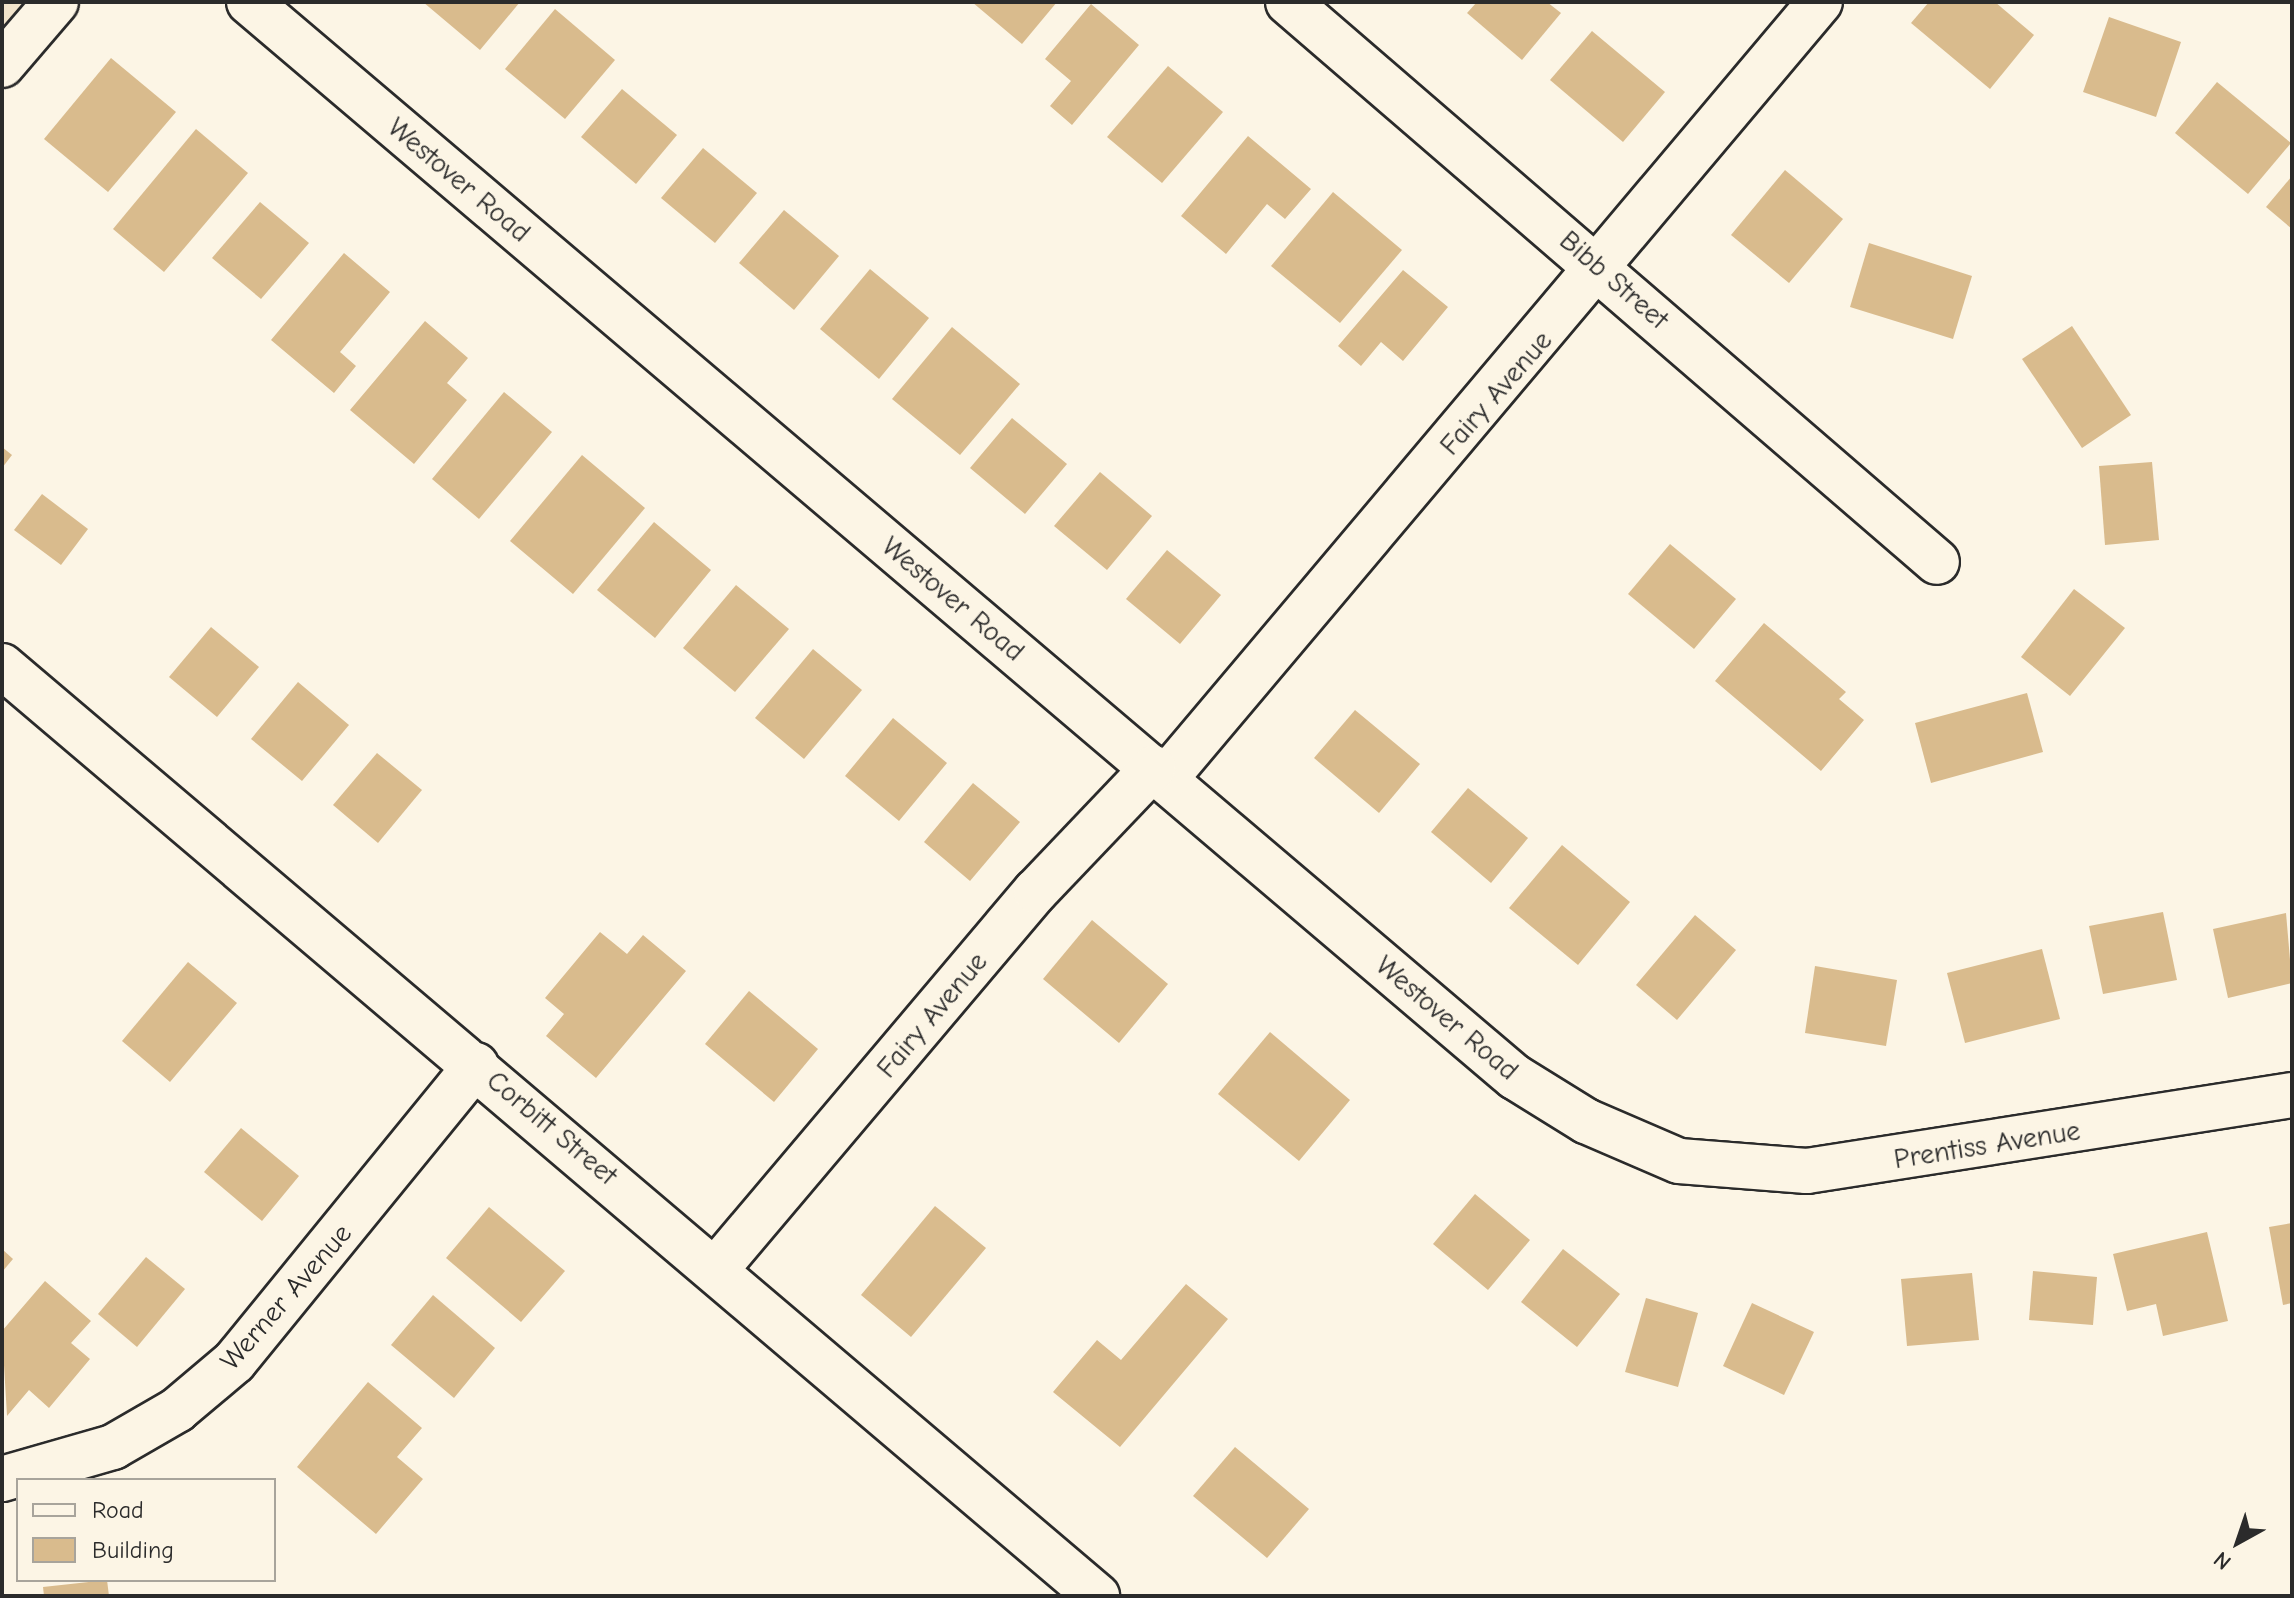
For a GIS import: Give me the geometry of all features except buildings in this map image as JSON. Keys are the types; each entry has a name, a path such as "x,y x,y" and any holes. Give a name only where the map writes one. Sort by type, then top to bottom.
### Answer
{"street":[{"path":"2,65 56,2"},
{"name":"Westover Road","path":"249,2 1515,1077 1586,1121 1679,1161"},
{"name":"Bibb Street","path":"1288,2 1603,268 1937,562"},
{"name":"Fairy Avenue","path":"717,1268 1036,891 1159,773 1603,268 1820,2"},
{"name":"Corbitt Street","path":"2,666 717,1268 1097,1596"},
{"name":"Werner Avenue","path":"2,1479 113,1447 177,1410 234,1362 476,1065"},
{"name":"Prentiss Avenue","path":"1679,1161 1759,1170 1855,1167 2292,1095"}],"shaded area":[{"path":"2,2 29,2 2,34"}]}
